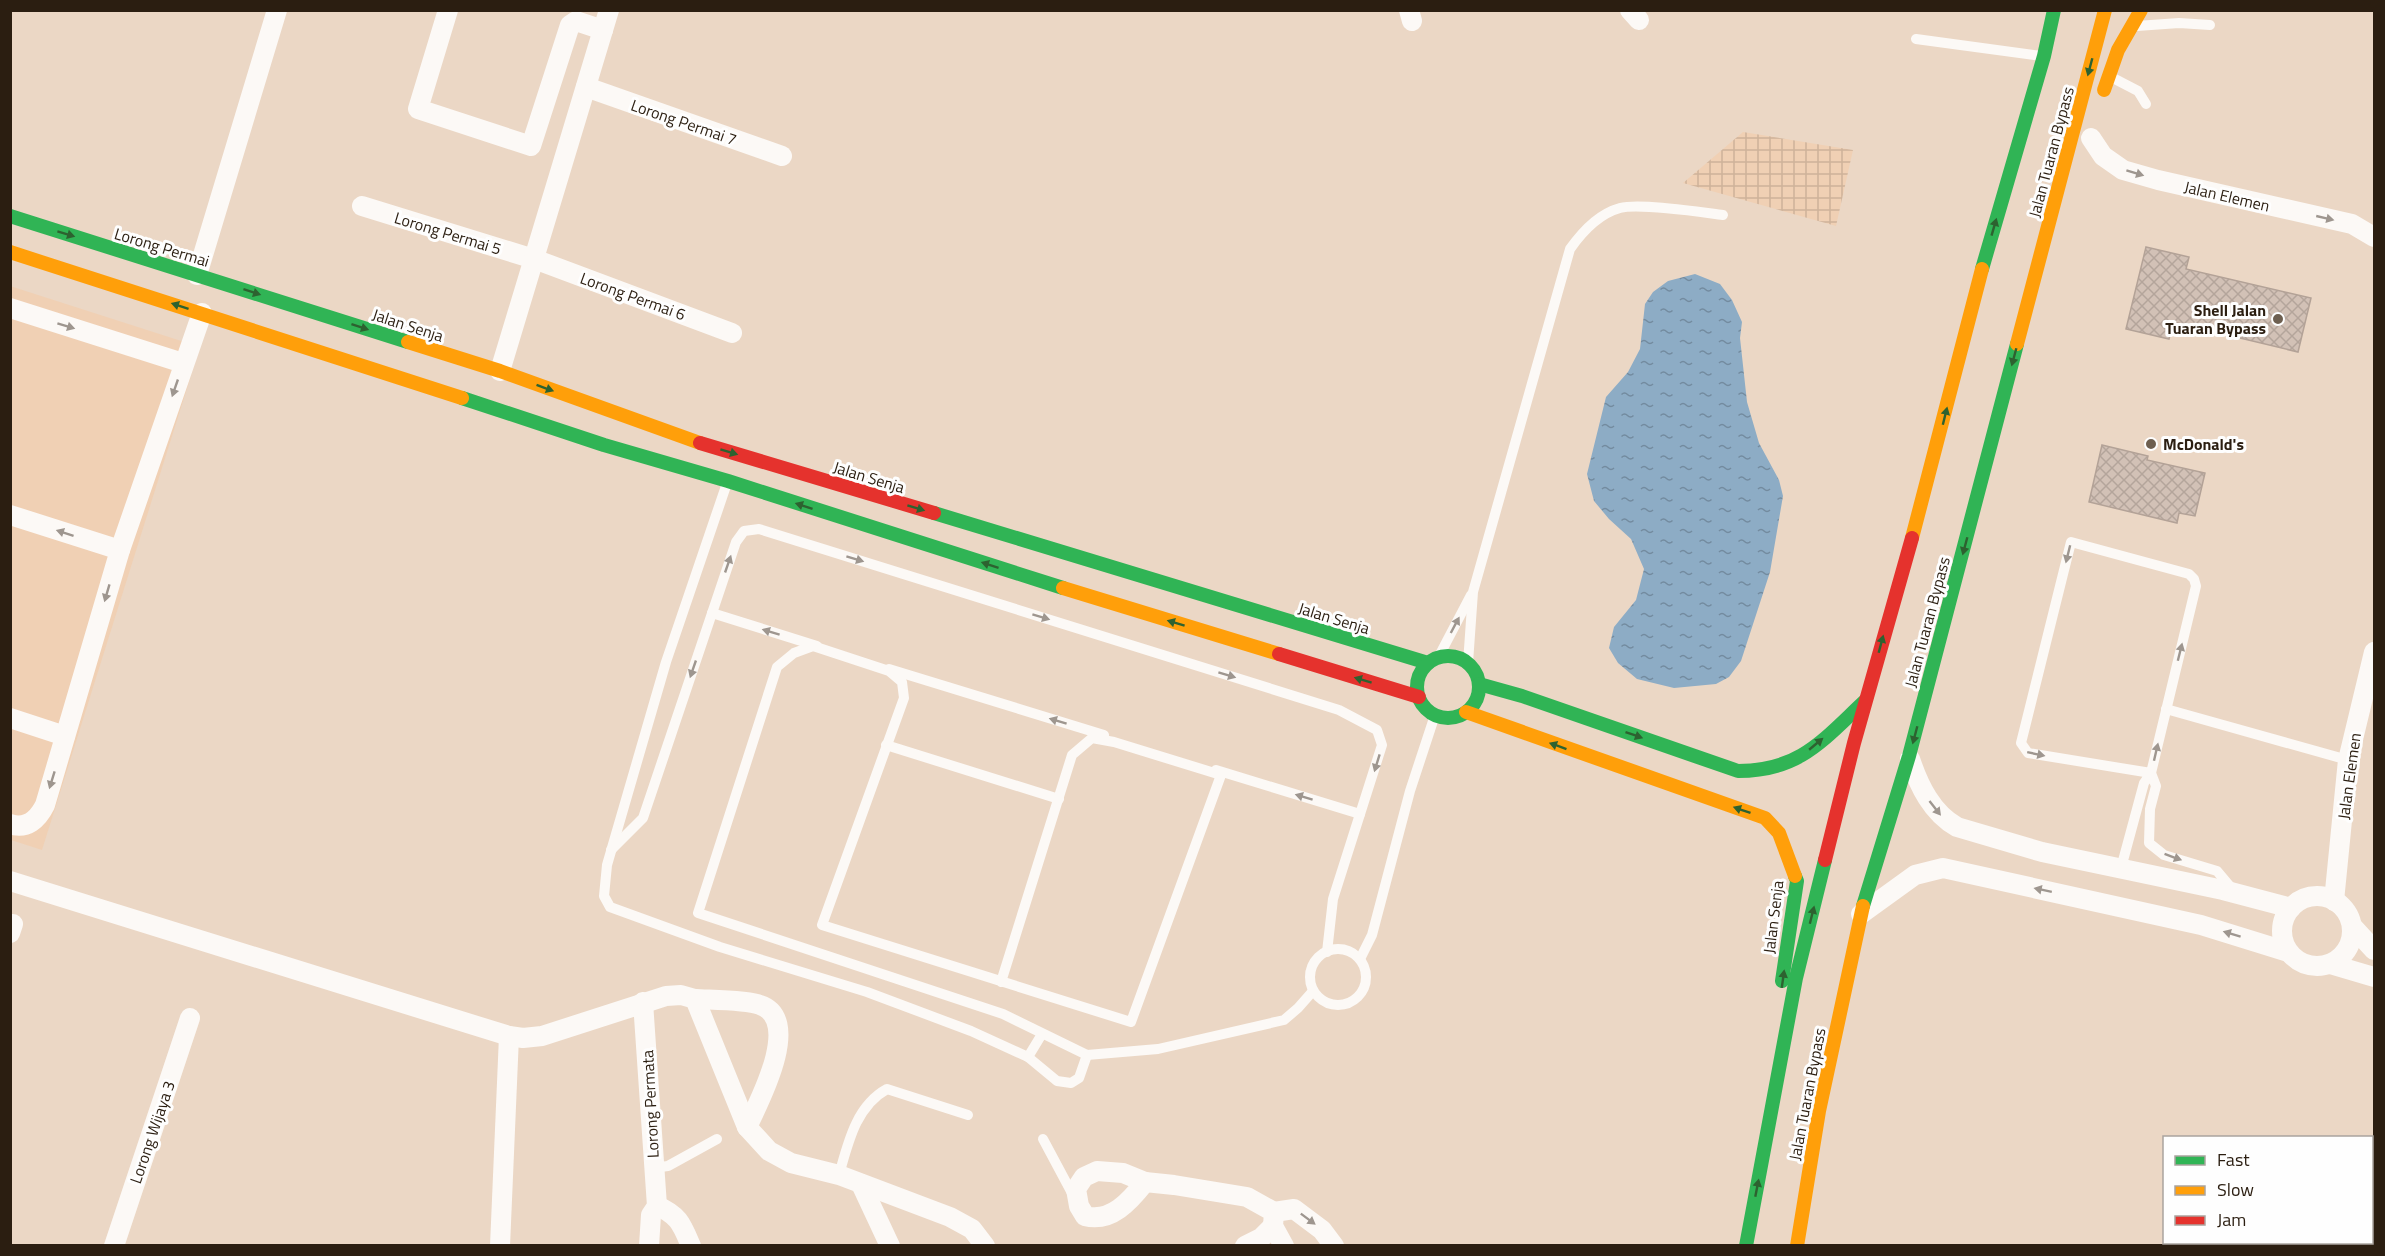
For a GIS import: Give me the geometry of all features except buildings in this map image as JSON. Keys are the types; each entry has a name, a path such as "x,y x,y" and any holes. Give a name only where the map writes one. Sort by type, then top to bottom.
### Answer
{"main road":[{"name":"Jalan Tuaran Bypass","path":"1746,1245 1796,978 1865,701 1938,444 1992,231 2044,56 2054,10"},
{"name":"Jalan Tuaran Bypass","path":"1797,1245 1820,1111 1860,915 1909,756 2105,10"},
{"path":"2099,107 2108,75 2141,10"},
{"path":"2047,96 2059,51"},
{"path":"2084,159 2092,133"},
{"path":"2023,324 2067,210"},
{"name":"Lorong Permai","path":"10,216 304,309"},
{"path":"10,252 296,343 604,445 728,481 1034,579 1419,697"},
{"name":"Jalan Senja","path":"304,309 500,371 701,443 1433,661 1454,657 1468,663"},
{"path":"1938,444 1951,436 1955,430"},
{"path":"1433,661 1419,679 1419,697 1435,715"},
{"path":"1466,712 1476,700 1479,684 1477,676 1468,663"},
{"path":"1479,684 1522,696 1738,771 1761,771 1786,765 1809,749 1865,701"},
{"name":"Jalan Senja","path":"1435,715 1450,718 1466,712 1765,818 1779,833 1797,881 1779,1001 1781,1058"}],"street":[{"path":"198,275 277,10"},
{"path":"448,10 418,109 531,146 570,25 576,21 603,30"},
{"path":"500,371 609,10"},
{"name":"Lorong Permai 7","path":"586,87 782,156"},
{"name":"Jalan Elemen","path":"2092,133 2103,156 2122,170 2352,224 2374,237"},
{"name":"Lorong Permai 5","path":"362,206 534,259"},
{"name":"Lorong Permai 6","path":"534,259 732,333"},
{"path":"10,308 183,363"},
{"path":"10,824 17,826 33,822 40,815 120,550 202,313"},
{"path":"10,515 120,550"},
{"name":"Jalan Elemen","path":"2334,901 2348,760 2374,652"},
{"path":"10,718 65,736"},
{"path":"1909,756 1920,787 1946,821 1958,827 2042,852 2235,893 2291,908"},
{"path":"1860,915 1915,875 1943,868 2201,925 2288,952 2300,962 2315,966 2330,964 2374,977"},
{"path":"10,881 509,1036 523,1038 542,1036 643,1002 681,994 695,999 760,1005 773,1013 777,1021 779,1036 769,1080 747,1127"},
{"path":"2288,952 2282,937 2283,922 2291,908 2304,899 2319,896 2334,901 2346,911 2352,926 2374,950"},
{"path":"2330,964 2343,955 2351,941 2352,926"},
{"path":"695,999 747,1127 769,1151 790,1163 839,1175 950,1217 972,1229 985,1245"},
{"name":"Lorong Permata","path":"643,1002 657,1206 651,1215 649,1245"},
{"name":"Lorong Wijaya 3","path":"114,1245 190,1018"},
{"path":"500,1245 509,1036"},
{"path":"1145,1182 1130,1202 1108,1215 1095,1219 1085,1216 1078,1206 1076,1189 1084,1177 1097,1171 1123,1173 1145,1182 1247,1197 1274,1219 1284,1245"},
{"path":"861,1184 890,1245"},
{"path":"657,1206 678,1218 691,1245"},
{"path":"1245,1245 1261,1238 1274,1219 1294,1209 1322,1230 1334,1245"}],"lane":[{"path":"2131,26 2179,23 2210,25"},
{"path":"1917,39 2044,56"},
{"path":"2108,75 2138,91 2146,104"},
{"path":"1468,663 1473,592 1570,249 1583,231 1600,218 1620,208 1723,214"},
{"path":"728,481 666,662 611,850 604,896 610,907 720,947 867,992 970,1031 1028,1057 1057,1081 1071,1083 1079,1078 1087,1055"},
{"path":"611,850 643,818 736,542 744,531 759,529 1339,710 1377,730 1383,745 1332,899 1327,952"},
{"path":"2121,868 2144,783 2151,773 2196,586 2189,574 2071,542 2021,743 2028,753 2151,773"},
{"path":"1433,661 1473,592"},
{"path":"712,613 1360,814"},
{"path":"1002,982 1072,755 1092,738 1114,742 1221,775 1131,1022 1002,982 822,925 904,698 902,681 889,671 813,646 794,653 777,667 698,913 1003,1014 1087,1055 1158,1049 1284,1020 1314,991"},
{"path":"2166,709 2348,760"},
{"path":"1360,959 1372,935 1410,791 1435,715"},
{"path":"886,745 1059,799"},
{"path":"2151,773 2156,786 2150,808 2149,843 2164,855 2217,871 2235,893"},
{"path":"1345,950 1360,959 1365,968 1365,986 1354,1001 1336,1006 1327,1004 1314,991 1310,973 1319,957 1327,952 1345,950"},
{"path":"1028,1057 1042,1034"},
{"path":"839,1175 849,1138 863,1110 873,1097 887,1089 968,1115"},
{"path":"653,1168 668,1166 717,1139"},
{"path":"1043,1139 1078,1206"}],"shaded area":[{"path":"1743,132 1853,150 1836,226 1683,183"},
{"path":"10,286 200,347 42,850 11,840"}],"water":[{"path":"1695,274 1720,284 1732,300 1742,322 1740,338 1747,402 1759,443 1779,480 1783,496 1770,572 1741,661 1729,677 1716,684 1674,688 1637,679 1618,663 1609,648 1614,627 1636,600 1644,569 1631,539 1609,519 1594,501 1587,474 1606,397 1628,372 1640,349 1645,304 1653,292 1668,281"}],"traffic: fast":[{"path":"1982,269 2044,56 2054,10"},
{"path":"10,216 408,342"},
{"path":"1863,906 1909,756 2017,344"},
{"path":"462,398 604,445 728,481 1063,588"},
{"path":"934,513 1428,663"},
{"path":"1448,656 1470,665 1479,687 1470,709 1448,718 1426,709 1417,687 1426,665 1448,656"},
{"path":"1479,684 1522,696 1738,771 1778,766 1809,751 1865,701"},
{"path":"1746,1246 1796,978 1825,860"},
{"path":"1782,981 1797,881 1795,876"}],"traffic: slow":[{"path":"2017,344 2105,10"},
{"path":"2104,90 2118,50 2141,10"},
{"path":"10,252 462,398"},
{"path":"1912,538 1982,269"},
{"path":"408,342 500,371 700,443"},
{"path":"1063,588 1279,654"},
{"path":"1466,712 1765,818 1779,833 1795,876"},
{"path":"1797,1246 1819,1111 1863,906"}],"traffic: jam":[{"path":"700,443 934,513"},
{"path":"1825,860 1854,743 1912,538"},
{"path":"1279,654 1419,697"}],"place":[{"name":"Shell Jalan Tuaran Bypass","path":"2278,319"},
{"name":"McDonald's","path":"2151,444"}]}
